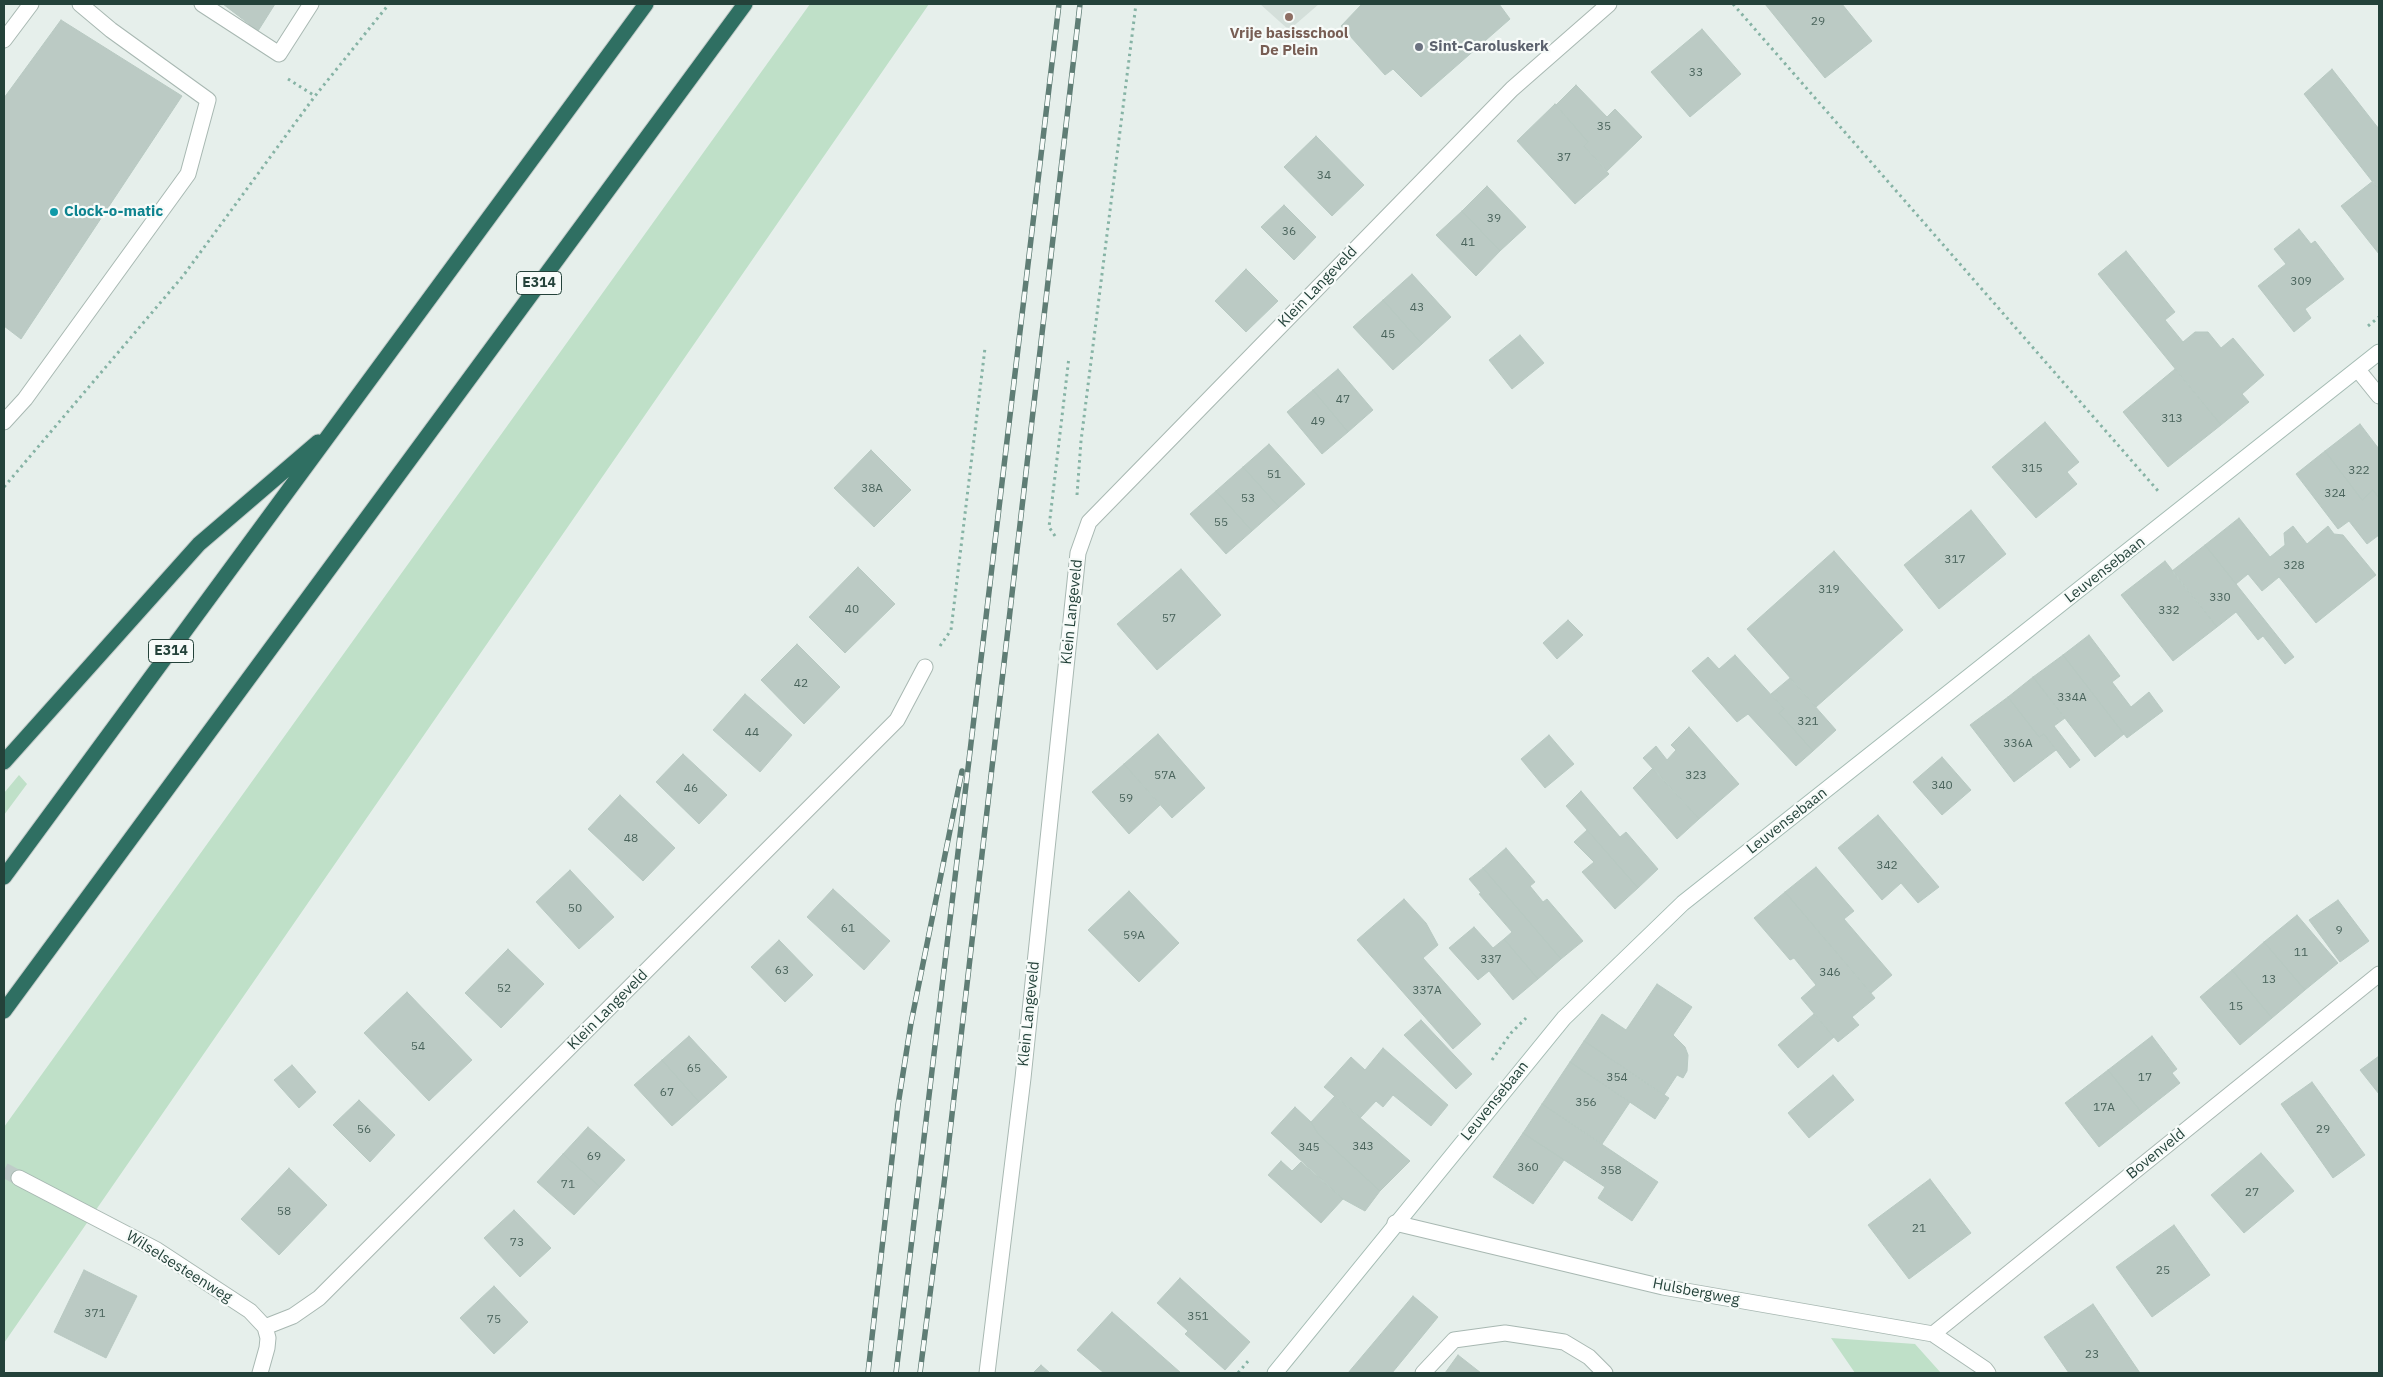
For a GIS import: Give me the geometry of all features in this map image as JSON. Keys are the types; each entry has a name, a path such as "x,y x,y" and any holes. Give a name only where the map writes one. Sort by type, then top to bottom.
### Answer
{"highway":[{"name":"E314","path":"4,877 646,4"},
{"name":"E314","path":"4,1011 745,4"},
{"path":"4,762 199,544 338,425"}],"street":[{"path":"4,40 31,4"},
{"path":"4,422 25,399 188,174 208,100 111,30 80,4"},
{"path":"202,4 279,54 311,4"},
{"name":"Klein Langeveld","path":"987,1373 1024,1068 1078,553 1089,522 1512,89 1609,4"},
{"name":"Leuvensebaan","path":"1275,1373 1394,1223 1564,1018 1683,903 2379,352"},
{"path":"2358,370 2379,396"},
{"name":"Klein Langeveld","path":"265,1327 293,1316 319,1298 897,720 925,667"},
{"name":"Bovenveld","path":"1933,1334 2379,974"},
{"name":"Wilselsesteenweg","path":"19,1178 157,1250 250,1311 265,1327"},
{"name":"Hulsbergweg","path":"1394,1223 1663,1286 1933,1334 1985,1369 1988,1373"},
{"path":"260,1373 268,1348 265,1327"},
{"path":"1422,1373 1454,1340 1505,1333 1564,1342 1589,1357 1605,1373"}],"path":[{"path":"4,487 183,276 315,96 389,4"},
{"path":"1078,478 1136,4"},
{"path":"1733,4 2159,492"},
{"path":"925,667 950,630 985,348"},
{"path":"1060,543 1049,527 1069,357"}],"shaded area":[{"name":"Vrije basisschool De Plein","path":"1260,4 1319,4 1289,30"}],"green space":[{"path":"810,4 929,4 4,1343 4,1127"},
{"path":"19,775 27,784 4,815 4,793"},
{"path":"1831,1338 1915,1344 1941,1373 1855,1373"}],"building":[{"path":"223,4 275,4 258,31"},
{"name":"Sint-Caroluskerk","path":"1362,4 1499,4 1510,19 1421,97 1393,69 1385,75 1341,26"},
{"path":"1765,4 1842,4 1872,41 1825,78"},
{"name":"Clock-o-matic","path":"61,20 182,96 21,339 4,326 4,98"},
{"path":"1702,29 1741,74 1690,117 1651,72"},
{"path":"2332,69 2379,129 2379,190 2304,94"},
{"path":"1576,85 1607,117 1615,109 1642,137 1607,171 1584,146 1588,142 1556,105"},
{"path":"1555,104 1588,142 1584,146 1609,174 1575,204 1517,141"},
{"path":"1316,136 1364,185 1332,216 1284,167"},
{"path":"2373,181 2379,190 2379,254 2341,206"},
{"path":"1487,186 1526,227 1500,251 1462,211"},
{"path":"1284,205 1316,237 1294,260 1261,227"},
{"path":"1462,211 1500,251 1476,276 1436,235"},
{"path":"2299,229 2311,244 2315,241 2344,279 2305,309 2311,318 2294,332 2258,286 2286,264 2274,249"},
{"path":"2126,251 2175,312 2165,320 2183,342 2195,332 2208,332 2221,348 2233,338 2264,375 2242,394 2249,402 2221,425 2098,274"},
{"path":"1246,269 1278,301 1246,332 1215,301"},
{"path":"1412,274 1451,317 1422,344 1383,300"},
{"path":"1383,300 1422,344 1393,370 1353,327"},
{"path":"1520,335 1544,363 1512,389 1489,360"},
{"path":"1338,369 1373,410 1348,432 1313,390"},
{"path":"2175,369 2221,425 2168,467 2123,412"},
{"path":"1313,390 1348,432 1322,454 1287,412"},
{"path":"2045,422 2079,462 2067,472 2077,484 2036,518 1992,467"},
{"path":"2360,424 2379,449 2379,498 2373,490 2362,500 2325,451"},
{"path":"1269,444 1305,484 1279,507 1243,467"},
{"path":"871,450 911,490 874,527 834,488"},
{"path":"2325,451 2362,500 2373,490 2379,498 2379,535 2367,544 2349,521 2338,529 2296,474"},
{"path":"1243,467 1279,507 1252,531 1216,491"},
{"path":"1216,491 1252,531 1226,554 1190,514"},
{"path":"1971,510 2006,554 1939,609 1904,565"},
{"path":"2239,518 2270,557 2285,545 2284,533 2293,526 2307,544 2328,526 2334,534 2343,535 2376,575 2316,623 2279,577 2262,591 2248,574 2236,584 2205,545"},
{"path":"2205,545 2294,657 2285,664 2263,636 2258,640 2236,612 2217,627 2172,571"},
{"path":"1834,551 1903,630 1816,707 1747,629"},
{"path":"2165,561 2217,627 2173,661 2121,595"},
{"path":"858,567 895,604 845,653 809,617"},
{"path":"1181,569 1221,615 1157,670 1117,624"},
{"path":"1568,620 1583,635 1557,659 1543,643"},
{"path":"2089,635 2120,676 2112,682 2131,707 2149,692 2163,711 2127,738 2063,655"},
{"path":"797,644 840,687 804,724 761,680"},
{"path":"1735,655 1784,709 1779,713 1813,751 1796,766 1748,714 1737,722 1692,671 1708,657 1719,669"},
{"path":"2063,655 2124,734 2095,757 2033,677"},
{"path":"2033,677 2065,718 2054,726 2080,760 2070,768 2044,734 2039,737 2008,697"},
{"path":"1790,678 1836,730 1813,751 1779,713 1784,709 1771,694"},
{"path":"745,694 792,735 760,772 713,730"},
{"path":"2008,697 2039,737 2044,734 2056,750 2014,782 1970,725"},
{"path":"1689,727 1739,784 1699,819 1643,758 1656,746 1667,760 1676,750 1671,745"},
{"path":"1158,734 1205,788 1172,818 1124,764"},
{"path":"1549,735 1574,764 1545,788 1521,759"},
{"path":"683,754 727,795 699,824 656,782"},
{"path":"1942,757 1971,790 1942,815 1913,782"},
{"path":"1124,764 1160,805 1129,834 1092,792"},
{"path":"1653,768 1699,819 1677,839 1633,788"},
{"path":"1581,791 1620,837 1626,832 1658,869 1638,888 1566,806"},
{"path":"620,795 675,848 643,881 588,829"},
{"path":"1878,815 1939,887 1918,903 1901,883 1882,900 1838,848"},
{"path":"1587,830 1638,888 1615,909 1582,872 1594,862 1574,842"},
{"path":"1506,848 1535,882 1530,886 1543,902 1547,899 1583,941 1561,959 1483,868"},
{"path":"1816,867 1854,911 1844,919 1892,975 1871,993 1785,892"},
{"path":"1483,868 1561,959 1538,979 1504,939 1512,932 1479,894 1481,893 1469,879"},
{"path":"570,870 614,917 579,949 536,902"},
{"path":"833,889 890,941 864,970 807,917"},
{"path":"1129,891 1179,943 1139,982 1088,930"},
{"path":"1785,892 1875,998 1852,1017 1859,1025 1838,1042 1801,998 1816,985 1794,958 1790,960 1754,918"},
{"path":"1404,899 1426,923 1438,945 1423,958 1481,1024 1453,1049 1357,940"},
{"path":"2338,900 2369,941 2340,962 2309,920"},
{"path":"2297,915 2338,963 2305,990 2264,942"},
{"path":"1474,927 1493,948 1504,939 1538,979 1513,1000 1489,971 1478,980 1449,948"},
{"path":"779,940 813,975 785,1002 751,967"},
{"path":"2264,942 2305,990 2272,1018 2232,970"},
{"path":"508,949 544,984 501,1028 465,993"},
{"path":"2232,970 2272,1018 2240,1045 2200,997"},
{"path":"1657,984 1692,1007 1673,1035 1685,1047 1688,1055 1687,1071 1683,1078 1677,1075 1664,1095 1584,1041 1602,1014 1626,1030"},
{"path":"407,992 472,1060 429,1101 364,1033"},
{"path":"1814,1014 1834,1037 1798,1068 1778,1045"},
{"path":"1421,1020 1472,1074 1456,1089 1404,1035"},
{"path":"689,1036 727,1077 699,1102 662,1060"},
{"path":"2152,1036 2177,1069 2172,1073 2180,1083 2142,1113 2108,1070"},
{"path":"1584,1041 1669,1098 1655,1119 1570,1062"},
{"path":"1383,1048 1448,1105 1431,1126 1393,1095 1383,1107 1376,1101 1360,1118 1324,1087 1351,1057 1365,1070"},
{"path":"2379,1056 2379,1094 2360,1070"},
{"path":"662,1060 699,1102 672,1126 634,1085"},
{"path":"1570,1062 1630,1102 1602,1144 1542,1104"},
{"path":"292,1065 316,1092 299,1108 274,1080"},
{"path":"2108,1070 2142,1113 2099,1147 2065,1103"},
{"path":"1833,1075 1854,1100 1809,1138 1788,1113"},
{"path":"2312,1082 2365,1155 2333,1178 2281,1104"},
{"path":"1335,1096 1410,1161 1380,1191 1318,1134 1311,1122"},
{"path":"359,1100 395,1135 370,1162 333,1125"},
{"path":"1542,1104 1658,1182 1632,1221 1598,1198 1605,1187 1523,1133"},
{"path":"1295,1107 1311,1122 1318,1134 1380,1191 1365,1211 1343,1199 1271,1133"},
{"path":"588,1127 625,1160 600,1187 563,1154"},
{"path":"1523,1133 1564,1160 1533,1204 1493,1177"},
{"path":"2261,1153 2294,1191 2244,1233 2211,1195"},
{"path":"563,1154 600,1187 574,1215 537,1182"},
{"path":"1281,1161 1292,1171 1301,1162 1343,1199 1321,1223 1268,1175"},
{"path":"289,1168 327,1205 279,1255 241,1219"},
{"path":"1930,1179 1971,1233 1909,1279 1868,1225"},
{"path":"514,1210 551,1248 520,1277 484,1238"},
{"path":"2174,1225 2210,1275 2152,1317 2116,1267"},
{"path":"84,1270 137,1296 106,1358 54,1332"},
{"path":"1180,1278 1250,1342 1225,1370 1185,1334 1188,1331 1157,1303"},
{"path":"494,1286 528,1322 494,1354 460,1318"},
{"path":"1413,1296 1438,1317 1392,1373 1348,1373"},
{"path":"2093,1304 2140,1373 2069,1373 2044,1337"},
{"path":"1112,1312 1181,1373 1104,1373 1077,1350"},
{"path":"1458,1355 1481,1373 1445,1373"},
{"path":"1041,1365 1050,1373 1033,1373"}],"tunnel":[{"path":"4,1170 19,1178"}],"railway":[{"path":"896,1373 1059,4"},
{"path":"920,1373 944,1184 1080,4"},
{"path":"868,1373 898,1105 911,1023 962,771"}],"place":[{"name":"Vrije basisschool De Plein","path":"1289,17"},
{"name":"Sint-Caroluskerk","path":"1419,47"},
{"name":"Clock-o-matic","path":"54,212"}]}
